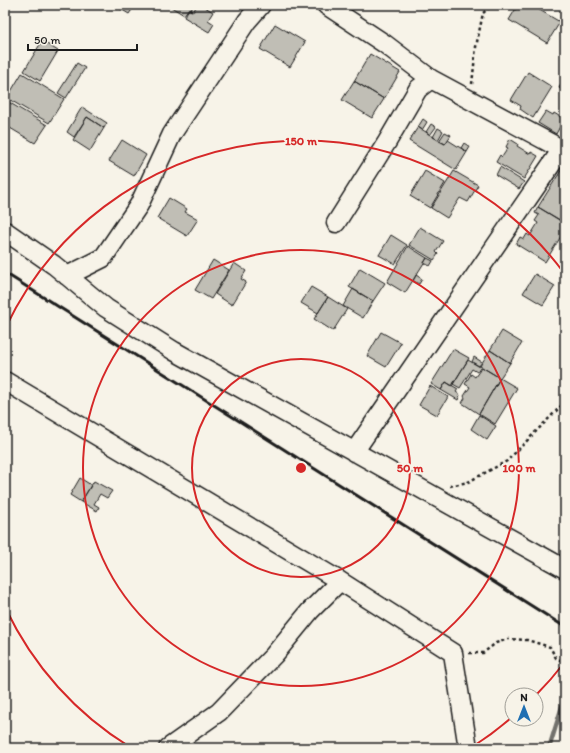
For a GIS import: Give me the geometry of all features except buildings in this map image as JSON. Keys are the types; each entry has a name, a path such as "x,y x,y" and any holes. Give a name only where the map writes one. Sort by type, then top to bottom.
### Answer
{"street":[{"path":"66,276 103,258 140,205 172,134 260,5"},
{"path":"326,5 385,44 431,79 564,150 354,452"},
{"path":"336,223 418,89 431,79"},
{"path":"5,231 106,308 174,351 565,569"},
{"path":"5,381 340,581 453,653 468,748"},
{"path":"168,748 219,712 274,655 310,611 340,581"}],"path":[{"path":"468,99 473,78 476,47 483,13 492,5"},
{"path":"427,492 468,482 507,461 565,402"},
{"path":"453,653 483,653 496,643 508,639 527,640 550,647 556,658 565,662"}],"waterway":[{"path":"549,748 565,697"}],"railway":[{"path":"5,273 565,627"}]}
